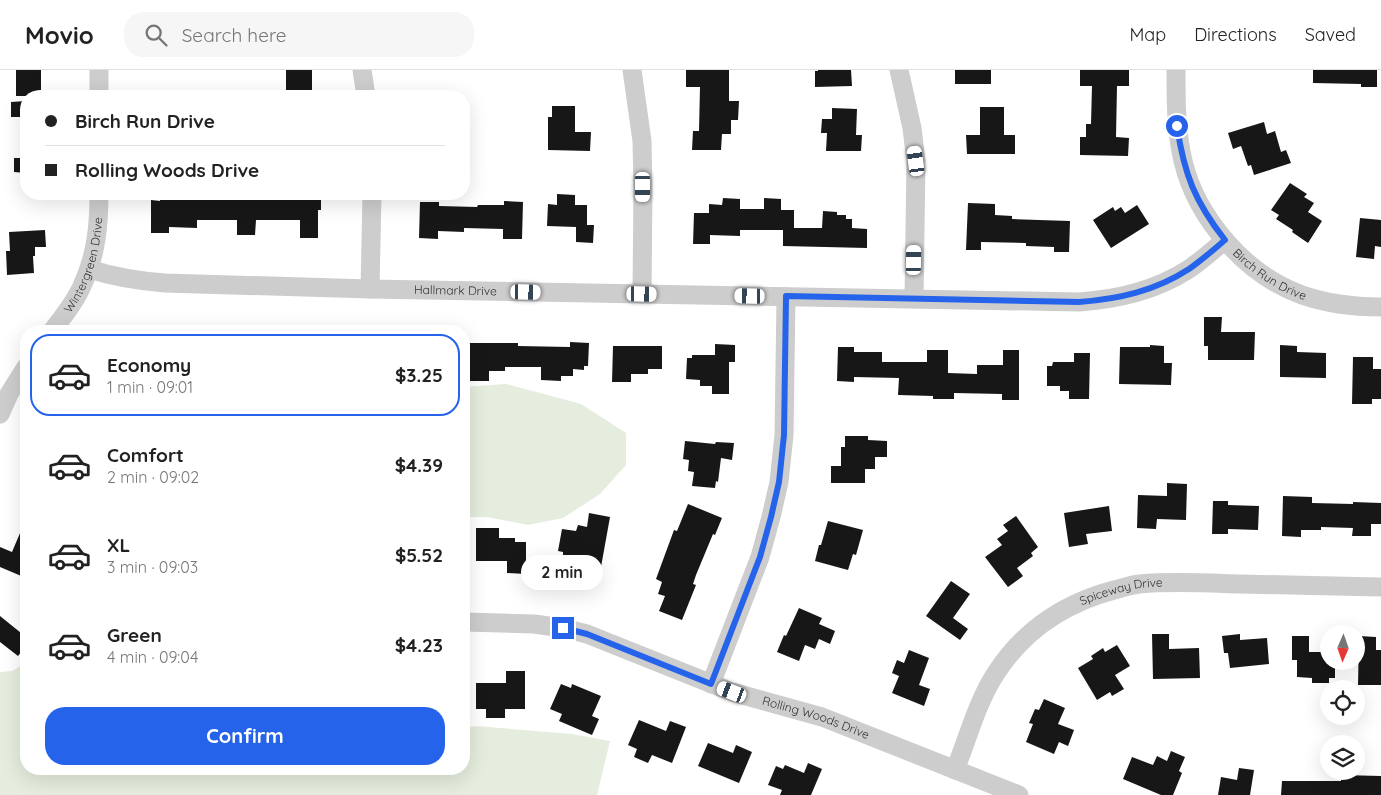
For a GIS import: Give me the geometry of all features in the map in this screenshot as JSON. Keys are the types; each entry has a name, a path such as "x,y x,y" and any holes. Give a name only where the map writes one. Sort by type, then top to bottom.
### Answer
{"street":[{"path":"99,70 99,90"},
{"path":"362,70 365,90"},
{"path":"632,70 642,141 642,294"},
{"path":"899,70 912,128 916,161 914,299"},
{"name":"Birch Run Drive","path":"1176,70 1177,126 1183,162 1189,181 1201,204 1225,240 1244,260 1279,285 1302,295 1342,305 1381,307"},
{"name":"Wintergreen Drive","path":"57,325 74,302 89,269 99,224 99,200"},
{"path":"370,289 372,200"},
{"name":"Hallmark Drive","path":"89,269 116,277 165,284 1079,302 1125,296 1169,281 1190,268 1225,240"},
{"path":"711,684 760,557 779,482 784,435 786,296"},
{"path":"0,414 20,377"},
{"name":"Spiceway Drive","path":"955,770 986,692 1005,660 1032,630 1082,600 1138,584 1198,583 1381,587"},
{"name":"Rolling Woods Drive","path":"470,622 518,623 563,628 587,634 711,684 751,698 822,717 1019,795"}],"green space":[{"path":"506,384 581,404 626,433 626,465 600,494 563,518 528,525 487,517 470,517 470,387"},
{"path":"20,666 20,775 470,775 470,727 572,734 610,741 597,795 0,795 0,672 12,671"}],"building":[{"path":"16,70 41,70 41,90 20,90 20,96 16,96"},
{"path":"286,70 312,70 312,90 286,90"},
{"path":"686,70 729,70 729,101 739,101 738,120 731,120 731,134 722,134 721,150 692,150 693,131 699,131 700,87 686,87"},
{"path":"851,70 852,86 815,87 815,71"},
{"path":"955,70 991,70 991,84 955,84"},
{"path":"1080,70 1129,70 1129,86 1117,86 1116,137 1129,138 1128,156 1080,155 1080,137 1086,137 1086,124 1091,124 1092,86 1080,86"},
{"path":"1313,70 1377,70 1377,87 1361,87 1361,84 1313,83"},
{"path":"20,101 20,117 11,117 11,102"},
{"path":"552,106 575,106 575,132 591,132 590,151 548,150 548,117 552,117"},
{"path":"980,107 1004,107 1004,135 1015,135 1015,154 967,154 966,135 980,135"},
{"path":"832,108 857,109 856,135 862,135 861,151 826,151 827,133 821,133 822,119 832,119"},
{"path":"1264,122 1267,134 1275,131 1281,152 1286,150 1291,163 1254,175 1251,165 1248,166 1241,146 1233,149 1228,133"},
{"path":"14,158 20,158 20,172 14,172"},
{"path":"1290,183 1307,194 1304,197 1314,203 1308,212 1322,221 1308,243 1276,219 1279,215 1271,210"},
{"path":"557,194 575,195 575,205 587,205 587,225 594,225 593,243 576,242 576,227 547,226 548,204 557,205"},
{"path":"723,198 740,199 740,209 764,209 764,198 781,199 781,210 794,210 794,228 822,228 823,211 837,212 837,215 846,215 846,219 852,219 852,228 867,229 867,248 783,246 783,230 740,230 740,236 710,235 710,244 693,244 694,213 709,213 709,204 722,205"},
{"path":"151,200 321,200 321,210 318,210 318,238 300,238 300,220 256,220 255,235 237,235 237,220 197,220 197,228 169,227 169,233 151,233"},
{"path":"504,201 523,202 522,239 503,239 503,229 464,228 464,232 438,231 438,239 419,238 420,202 439,202 439,206 477,207 478,205 504,205"},
{"path":"968,203 995,204 995,215 1012,216 1012,219 1070,221 1069,252 1054,252 1054,247 1026,246 1026,243 981,242 981,250 966,250"},
{"path":"1137,205 1149,224 1111,248 1093,220 1113,207 1115,211 1121,207 1125,213"},
{"path":"1360,218 1381,220 1381,247 1375,246 1374,259 1356,257"},
{"path":"45,230 46,247 35,247 35,256 33,256 34,273 7,275 6,251 10,251 9,232"},
{"path":"1204,317 1222,317 1221,332 1255,332 1254,360 1208,360 1208,346 1204,346"},
{"path":"570,342 589,343 588,366 584,366 584,370 573,369 573,376 561,376 561,381 541,380 541,367 505,367 505,371 489,371 489,381 470,381 470,343 518,343 518,346 570,347"},
{"path":"715,344 735,345 735,362 729,362 729,394 712,394 712,386 700,386 700,380 686,379 687,358 692,358 692,355 715,355"},
{"path":"1150,345 1164,346 1164,363 1172,363 1171,385 1119,384 1120,347 1150,347"},
{"path":"1280,345 1297,346 1297,352 1326,353 1326,378 1280,377"},
{"path":"613,346 662,346 662,369 648,369 648,374 631,374 631,382 612,382"},
{"path":"838,347 854,347 854,352 882,352 882,362 927,362 927,350 948,350 948,373 977,374 977,365 1003,365 1003,350 1019,350 1019,400 1002,400 1002,394 954,393 954,399 898,395 899,378 854,377 854,382 837,381"},
{"path":"1074,353 1090,353 1089,399 1069,399 1069,391 1060,391 1060,386 1047,386 1047,366 1052,366 1053,362 1074,362"},
{"path":"1353,357 1373,357 1373,369 1381,369 1381,399 1372,399 1372,404 1352,404"},
{"path":"845,436 868,436 868,440 887,441 887,457 875,457 875,469 865,469 865,483 831,483 831,466 841,466 841,447 845,447"},
{"path":"685,441 715,444 716,442 734,443 732,460 721,458 718,482 716,481 715,488 692,486 694,472 688,471 689,460 683,459"},
{"path":"1167,483 1187,484 1186,520 1157,519 1156,529 1137,528 1138,495 1167,496"},
{"path":"1283,496 1312,497 1312,503 1381,503 1381,524 1371,524 1371,536 1352,536 1353,528 1321,527 1321,530 1301,530 1301,537 1282,536"},
{"path":"1213,501 1228,501 1228,505 1259,506 1258,530 1228,529 1228,534 1212,534"},
{"path":"688,504 722,518 715,535 713,534 696,575 693,584 696,585 682,620 659,611 665,596 658,594 662,582 656,579 674,530 677,531"},
{"path":"1109,506 1112,531 1086,534 1088,544 1069,547 1064,513"},
{"path":"589,513 610,517 599,578 583,575 586,559 563,555 563,552 558,551 562,529 576,531 578,525 587,527"},
{"path":"1016,516 1038,547 1031,553 1033,556 1017,568 1023,576 1008,587 985,557 1002,545 997,539 1008,531 1003,525"},
{"path":"828,521 863,530 856,555 853,554 848,570 815,561"},
{"path":"476,528 499,528 499,538 515,538 515,542 526,542 526,574 507,573 507,561 476,561"},
{"path":"20,533 20,575 0,567 0,547 12,552"},
{"path":"951,581 970,594 953,618 968,629 960,640 926,616"},
{"path":"799,608 822,618 819,624 835,631 830,644 819,639 815,649 805,645 799,661 777,652"},
{"path":"0,616 20,632 20,654 18,656 0,642"},
{"path":"1152,634 1169,634 1169,649 1199,648 1200,678 1153,679"},
{"path":"1240,634 1240,640 1267,638 1269,664 1230,668 1228,653 1224,653 1222,636"},
{"path":"1292,636 1309,636 1309,652 1320,652 1320,670 1335,670 1335,678 1320,680 1320,683 1312,683 1312,678 1297,677 1297,660 1292,660"},
{"path":"1365,636 1376,637 1376,650 1381,650 1381,685 1365,685 1365,680 1358,680 1358,670 1365,670"},
{"path":"1117,645 1130,666 1115,675 1124,689 1112,696 1110,692 1097,700 1078,668 1093,659 1091,656 1103,648 1105,652"},
{"path":"909,650 929,658 919,685 930,689 924,706 892,693 899,676 892,673 897,660 904,663"},
{"path":"506,671 525,671 525,709 505,709 505,718 486,718 486,709 476,709 476,683 506,683"},
{"path":"561,684 571,688 572,684 601,696 592,716 599,719 592,735 559,721 562,714 550,709"},
{"path":"1044,699 1065,708 1058,724 1074,730 1068,746 1059,742 1054,754 1026,742 1033,724 1029,723 1035,709 1039,710"},
{"path":"639,720 666,731 670,721 686,727 672,763 652,755 648,763 634,757 637,749 628,745"},
{"path":"708,743 733,753 736,745 752,752 739,783 698,766"},
{"path":"1171,751 1185,757 1179,771 1182,773 1173,795 1161,795 1123,779 1132,757 1153,765 1157,756 1167,761"},
{"path":"808,763 822,769 811,795 780,795 782,790 768,785 776,766 783,769 785,765 804,773"},
{"path":"1239,768 1254,770 1250,795 1218,795 1221,777 1237,780"},
{"path":"1365,776 1381,776 1381,795 1281,795 1282,781 1365,780"}],"route":[{"path":"563,628 587,634 711,684 760,557 779,482 784,435 786,296 1079,302 1125,296 1169,281 1190,268 1225,240 1204,211 1189,181 1179,144 1177,126"}]}
